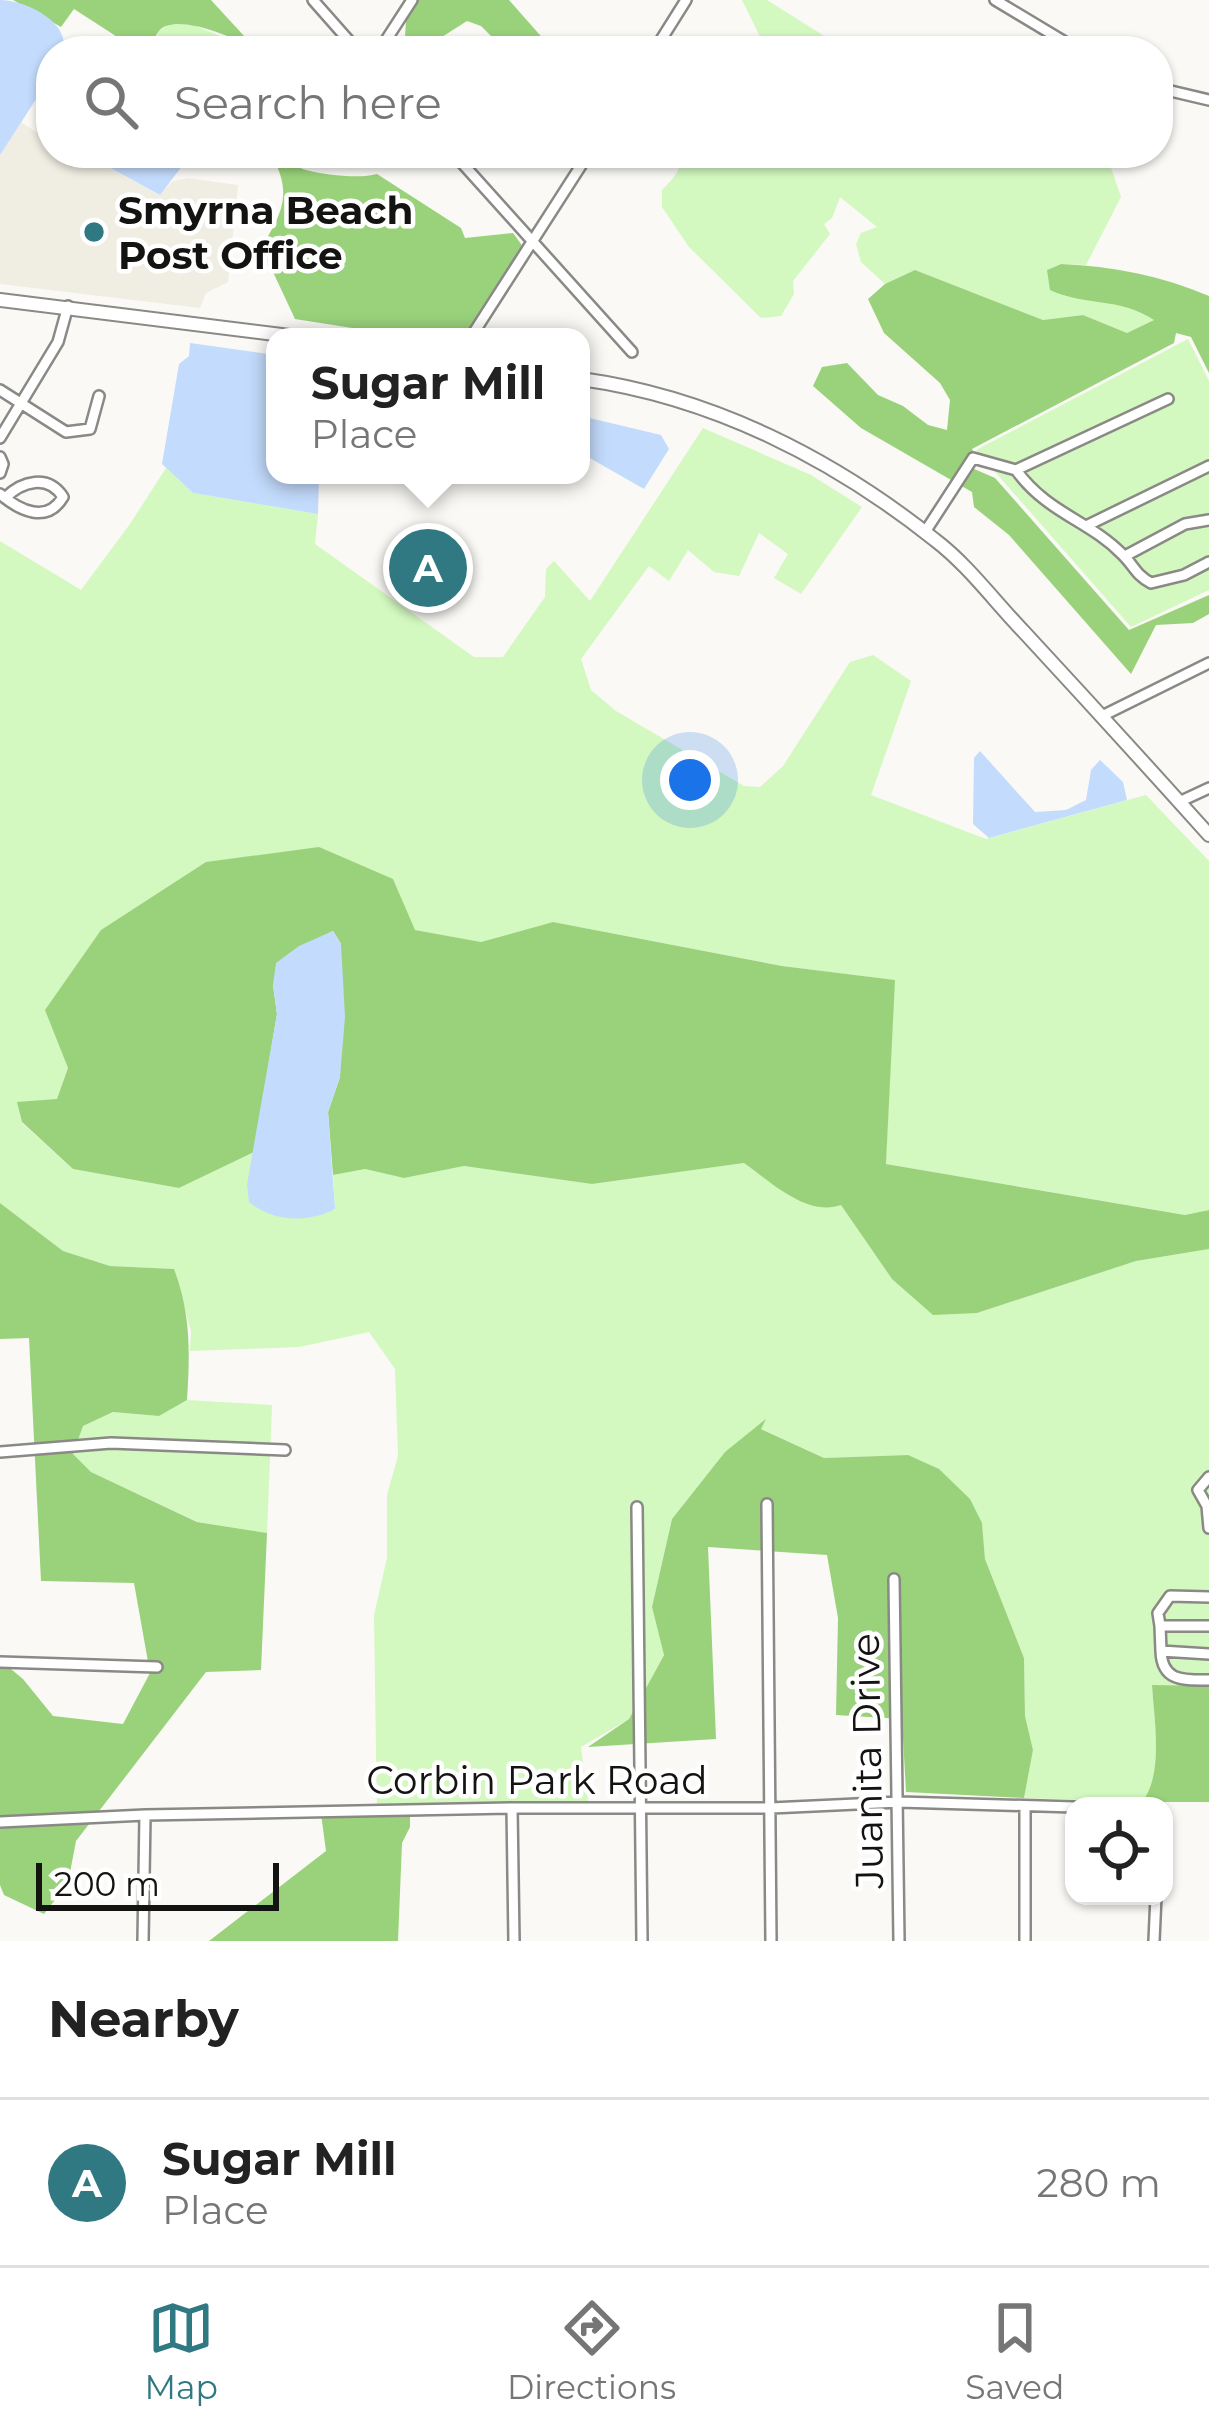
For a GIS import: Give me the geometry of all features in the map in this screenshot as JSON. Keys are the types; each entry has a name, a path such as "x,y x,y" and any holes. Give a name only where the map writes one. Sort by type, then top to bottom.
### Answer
{"street":[{"path":"313,0 345,36"},
{"path":"389,36 412,0"},
{"path":"663,36 686,0"},
{"path":"994,0 1054,36"},
{"path":"1173,92 1209,100"},
{"path":"467,168 632,352"},
{"path":"477,328 580,168"},
{"path":"0,299 266,333"},
{"path":"0,438 58,342 68,307"},
{"path":"590,380 707,410 784,442 841,472 939,542 1209,836"},
{"path":"0,390 74,433 94,424 99,396"},
{"path":"1016,470 1168,399"},
{"path":"0,457 0,473"},
{"path":"925,532 973,458 1016,470 1052,509 1086,526 1150,583 1184,575 1209,562"},
{"path":"1086,526 1209,466"},
{"path":"38,482 53,485 63,496 56,507 38,514 2,496 38,482"},
{"path":"1125,556 1185,524 1209,520"},
{"path":"1102,716 1209,663"},
{"path":"1179,802 1209,788"},
{"path":"0,1451 111,1443 285,1450"},
{"path":"1209,1477 1198,1490 1208,1506 1209,1528"},
{"path":"767,1504 771,1941"},
{"path":"637,1507 642,1941"},
{"name":"Juanita Drive","path":"894,1580 899,1941"},
{"path":"1209,1597 1170,1596 1158,1613 1162,1666 1169,1676 1209,1680"},
{"path":"1160,1625 1209,1626"},
{"path":"1162,1652 1209,1654"},
{"path":"0,1663 157,1666"},
{"name":"Corbin Park Road","path":"0,1822 146,1815 771,1808 899,1802 1065,1807"},
{"path":"1025,1806 1025,1941"},
{"path":"512,1808 514,1941"},
{"path":"143,1941 146,1815"},
{"path":"1154,1941 1156,1905"}],"shaded area":[{"path":"21,122 36,132 36,168 110,168 159,195 173,181 188,178 238,185 228,282 206,293 200,308 0,284 0,155"}],"green space":[{"path":"13,0 211,0 244,36 178,24 156,36 116,36 74,9 61,27"},
{"path":"417,0 509,0 541,36 491,36 467,21 444,36 405,36 406,21"},
{"path":"742,0 767,0 824,36 760,36"},
{"path":"172,23 220,36 157,36"},
{"path":"278,168 377,174 461,228 465,238 513,233 524,248 477,328 352,328 295,319 273,272 257,254 282,205"},
{"path":"1111,168 1121,197 1086,265 1060,264 1047,270 1064,296 1120,303 1156,319 1127,333 1083,315 1043,320 915,270 885,284 861,262 856,244 861,233 877,227 840,197 832,218 824,224 830,234 793,281 794,294 781,316 761,318 689,247 662,207 662,190 679,169"},
{"path":"1061,264 1136,273 1209,296 1209,373 1191,337 1176,333 1174,343 972,449 976,456 972,468 995,478 1129,630 1209,595 1209,614 1193,623 1156,625 1131,674 1009,535 974,507 972,492 861,428 813,386 822,367 847,363 878,395 928,425 947,430 950,400 940,383 884,333 868,299 885,284 915,270 1043,320 1083,315 1127,333 1154,320 1128,308 1050,290 1047,270"},
{"path":"1188,339 1209,381 1209,590 1131,627 976,450"},
{"path":"703,428 811,475 862,507 801,594 774,578 788,554 759,533 739,576 714,572 688,550 669,581 649,566 581,659 591,690 616,711 744,786 760,787 783,766 850,662 873,655 911,681 871,795 986,839 1146,795 1209,861 1209,1210 1186,1215 886,1164 894,980 782,966 553,922 481,942 414,930 393,879 46,1010 68,1068 57,1100 18,1103 22,1123 73,1169 179,1188 254,1152 247,1184 335,1210 333,1175 365,1169 404,1178 464,1166 592,1184 744,1163 797,1200 841,1204 892,1279 977,1313 1136,1261 1209,1249 1209,1686 1152,1686 1155,1762 1145,1797 1024,1798 1033,1750 1025,1716 1024,1658 985,1559 982,1523 908,1455 824,1458 760,1428 725,1452 672,1519 652,1607 664,1654 629,1719 581,1747 589,1808 377,1815 374,1615 387,1558 387,1495 398,1456 395,1369 369,1332 299,1347 190,1351 191,1331 174,1269 110,1266 63,1251 0,1203 0,541 81,590 166,468 193,493 318,514 315,544 474,657 503,657 545,597 546,569 554,561 590,601"},
{"path":"319,847 393,879 415,930 481,942 553,922 782,966 895,980 886,1164 1185,1215 1209,1210 1209,1249 1136,1261 977,1313 933,1315 892,1279 841,1205 802,1202 744,1163 592,1184 464,1166 404,1178 365,1169 333,1175 328,1112 340,1077 341,944 333,931 273,985 277,1014 254,1152 179,1188 73,1169 22,1122 17,1102 57,1099 68,1068 45,1010 101,930 206,862"},
{"path":"0,1203 63,1251 110,1266 174,1269 180,1286 188,1334 187,1400 159,1416 113,1412 83,1426 73,1454 91,1472 197,1522 267,1533 261,1670 206,1672 76,1841 68,1883 44,1914 4,1895 0,1885 0,1660 23,1679 53,1716 123,1724 150,1673 134,1583 41,1581 29,1338 0,1339"},
{"path":"187,1400 272,1405 267,1533 198,1522 91,1472 73,1454 83,1426 113,1412 159,1416"},
{"path":"766,1419 761,1429 824,1458 908,1455 939,1469 970,1499 982,1523 985,1559 1024,1658 1025,1716 1033,1750 1024,1798 906,1792 902,1719 836,1715 838,1618 827,1555 708,1547 716,1739 588,1747 629,1719 664,1655 652,1607 672,1519 725,1452"},
{"path":"1152,1685 1209,1686 1209,1802 1145,1797 1153,1777"},
{"path":"321,1814 410,1814 402,1843 398,1941 209,1941 326,1851"}],"water":[{"path":"0,0 44,15 62,36 36,36 36,99 0,155"},
{"path":"110,168 181,168 160,195"},
{"path":"190,343 266,354 266,484 319,484 318,514 193,493 162,464 179,364 189,356"},
{"path":"590,418 661,435 669,449 644,489 590,458"},
{"path":"980,751 1035,812 1066,810 1086,800 1091,770 1100,760 1123,782 1127,800 989,838 973,824 974,758"},
{"path":"333,931 341,944 345,1017 340,1077 328,1112 335,1209 303,1218 280,1217 249,1202 247,1184 277,1014 276,963"}],"place":[{"name":"Smyrna Beach Post Office","path":"94,232"},
{"name":"Sugar Mill","path":"428,568"}]}
